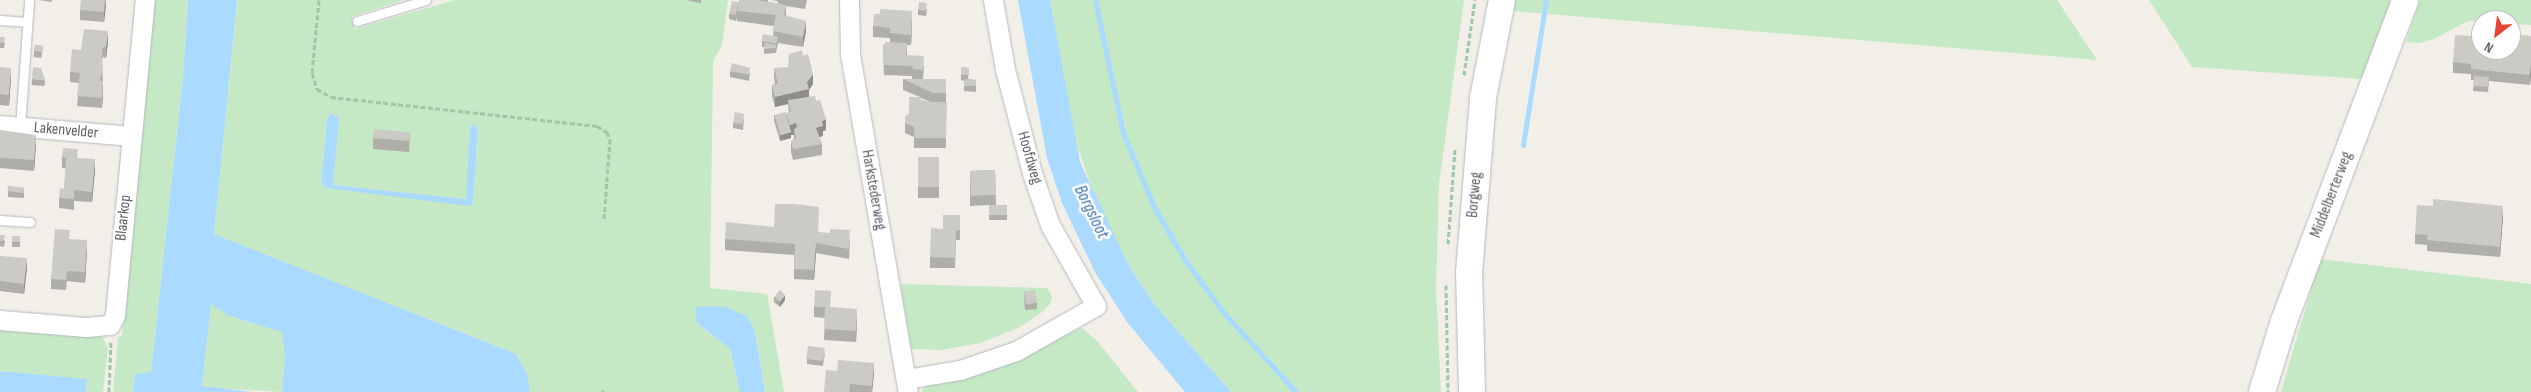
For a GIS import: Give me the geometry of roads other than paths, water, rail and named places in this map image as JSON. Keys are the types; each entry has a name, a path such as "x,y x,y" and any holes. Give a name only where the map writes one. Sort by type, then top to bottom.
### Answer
{"street":[{"name":"Blaarkop","path":"0,320 86,327 110,325 115,315 145,0"},
{"name":"Harkstederweg","path":"849,0 850,54 907,386 1016,351 1096,306"},
{"name":"Hoofdweg","path":"993,0 1005,69 1032,172 1050,225 1096,306"},
{"name":"Borgweg","path":"1472,392 1469,273 1483,98 1502,0"},
{"name":"Middelberterweg","path":"2262,392 2284,321 2405,0"},
{"name":"Lakenvelder","path":"0,125 132,136"}],"lane":[{"path":"20,127 29,0"},
{"path":"357,21 426,0"},
{"path":"0,20 27,22"},
{"path":"0,220 30,222"}],"water":[{"path":"188,0 237,0 214,234 516,354 527,374 530,392 282,392 285,355 282,332 229,316 211,304 202,386 254,392 133,392 135,374 151,372 183,78"},
{"name":"Borgsloot","path":"1018,0 1050,0 1080,162 1129,266 1154,304 1231,392 1185,392 1127,322 1095,272 1062,203 1047,158"},
{"path":"331,113 339,118 333,185 466,199 470,127 474,124 478,128 473,203 469,206 327,188 321,184 327,120"},
{"path":"703,306 726,307 748,317 755,332 765,392 740,392 730,349 697,323 695,308"},
{"path":"0,371 87,379 86,392 0,392"}],"waterway":[{"path":"1095,0 1123,133 1155,209 1185,260 1223,312 1296,392"},
{"path":"1523,145 1546,0"}]}
